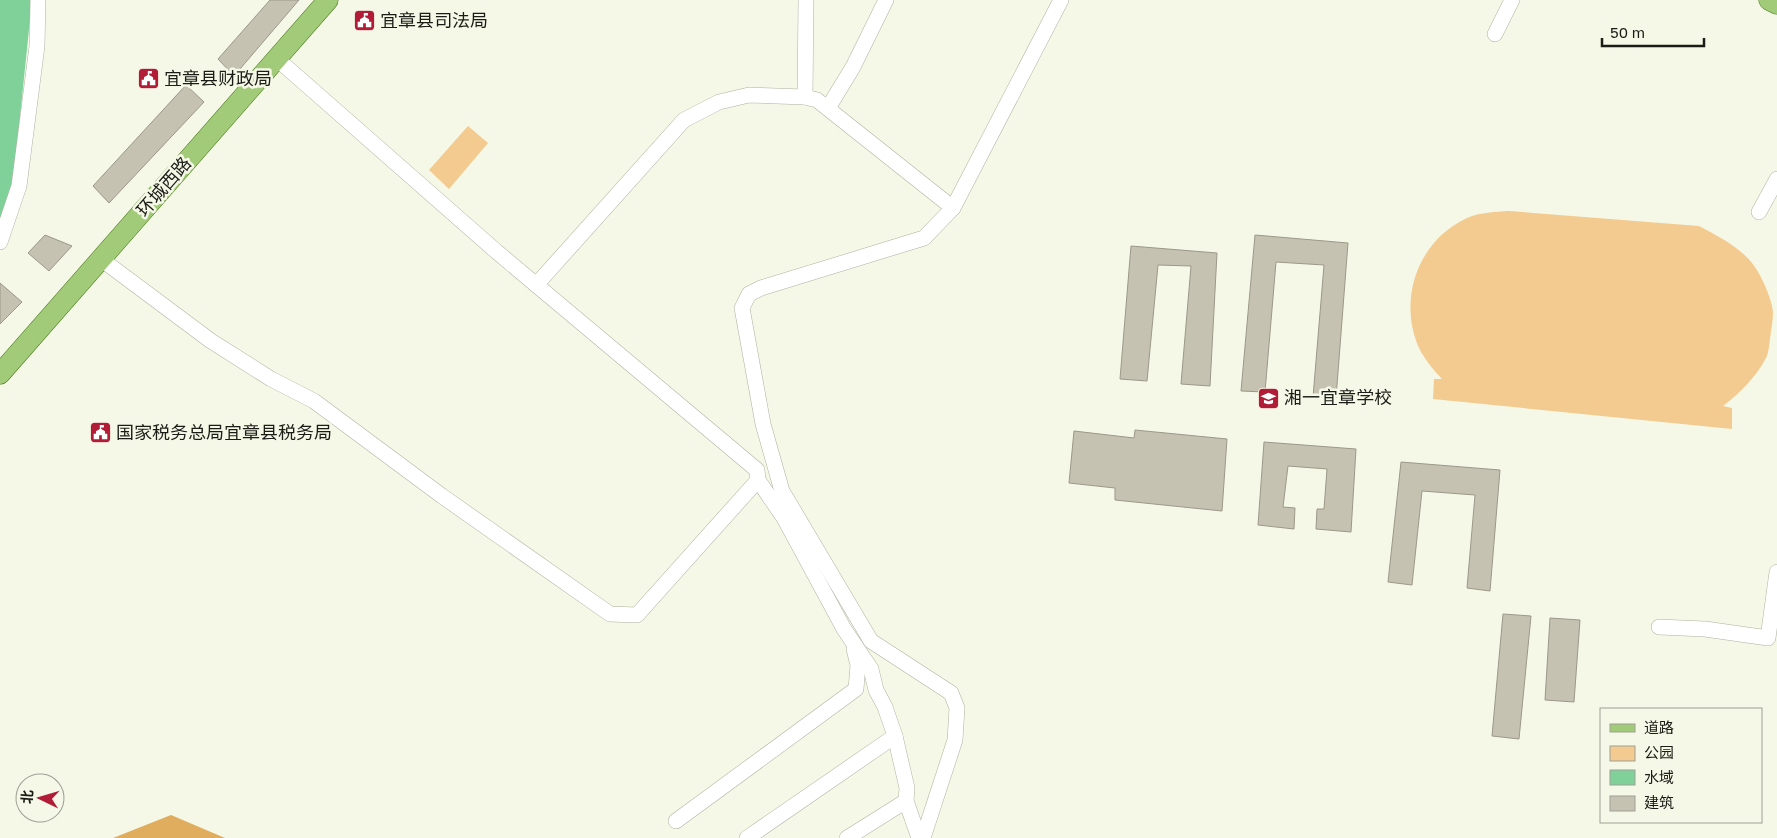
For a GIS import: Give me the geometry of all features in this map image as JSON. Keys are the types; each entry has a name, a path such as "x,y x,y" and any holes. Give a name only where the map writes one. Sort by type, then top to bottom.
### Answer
{"main road":[{"name":"环城西路","path":"0,374 328,0"},
{"path":"1769,0 1777,4"}],"street":[{"path":"0,242 18,186 37,46 38,0"},
{"path":"805,97 806,0"},
{"path":"828,108 853,67 886,0"},
{"path":"921,838 955,740 957,708 951,693 871,640 782,491 763,424 742,308 749,294 760,288 924,238 952,208 1061,0"},
{"path":"1496,34 1512,0"},
{"path":"276,58 536,285 757,470 758,480 784,518 844,629 871,669 876,690 885,706 895,736 907,788 906,801 921,838"},
{"path":"536,285 684,120 719,102 748,95 805,97 817,100 952,208"},
{"path":"1759,212 1777,179"},
{"path":"100,259 211,341 271,378 314,401 442,496 610,614 637,615 758,480"},
{"path":"1659,627 1705,629 1768,638 1777,572"},
{"path":"676,821 856,688 858,665 852,640"},
{"path":"747,838 895,736"},
{"path":"847,838 906,801"}],"green space":[{"path":"468,126 488,143 449,189 429,170"},
{"path":"1509,211 1699,226 1728,242 1747,257 1759,273 1771,300 1773,319 1766,358 1747,384 1723,406 1732,408 1732,429 1433,399 1434,379 1442,379 1421,352 1414,333 1411,294 1416,275 1424,257 1435,242 1450,228 1472,216"}],"shaded area":[{"path":"171,815 225,838 113,838"}],"water":[{"path":"0,0 32,0 16,156 10,193 0,220"}],"building":[{"path":"270,0 299,0 234,76 218,59"},
{"path":"186,85 204,102 109,203 93,186"},
{"path":"45,235 72,246 49,271 28,253"},
{"path":"1255,235 1348,243 1336,398 1313,397 1324,265 1276,262 1265,392 1241,391"},
{"path":"1131,246 1217,253 1210,386 1181,384 1191,266 1158,265 1147,381 1120,379"},
{"path":"0,283 22,302 0,324"},
{"path":"1135,430 1227,439 1222,511 1115,500 1115,488 1069,483 1074,431 1134,438"},
{"path":"1264,442 1356,449 1351,532 1316,529 1317,509 1324,509 1327,469 1288,466 1283,507 1295,508 1294,529 1258,525"},
{"path":"1401,462 1500,470 1490,591 1467,588 1475,495 1422,491 1412,585 1388,582"},
{"path":"1503,614 1531,616 1519,739 1492,736"},
{"path":"1550,618 1580,620 1574,702 1545,700"}],"place":[{"name":"宜章县司法局","path":"364,21"},
{"name":"宜章县财政局","path":"148,79"},
{"name":"湘一宜章学校","path":"1268,398"},
{"name":"国家税务总局宜章县税务局","path":"100,433"}]}
